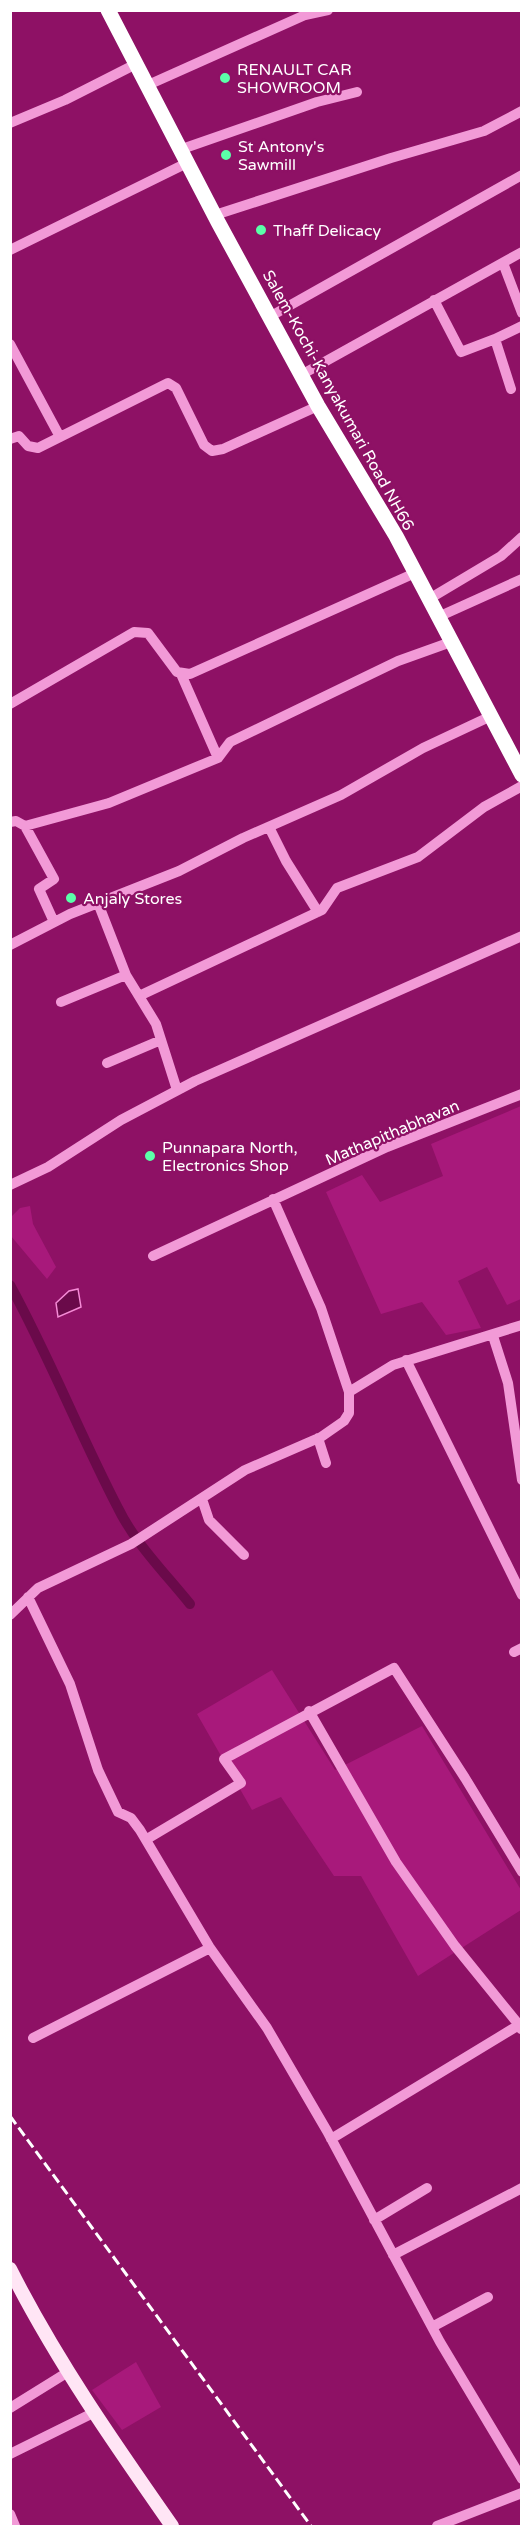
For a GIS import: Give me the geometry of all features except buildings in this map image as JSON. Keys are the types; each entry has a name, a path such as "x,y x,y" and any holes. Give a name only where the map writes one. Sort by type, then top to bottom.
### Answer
{"highway":[{"name":"Salem-Kochi-Kanyakumari Road NH66","path":"108,10 301,375 415,573 489,717 519,766"}],"main road":[{"path":"10,2269 35,2318 93,2413 169,2525"}],"street":[{"path":"148,85 305,15 328,10"},
{"path":"10,123 65,100 136,64"},
{"path":"10,250 186,156 317,102 357,92"},
{"path":"215,215 391,158 484,131 522,111"},
{"path":"271,316 522,175"},
{"path":"301,375 522,252"},
{"path":"503,262 522,313"},
{"path":"434,300 461,352 522,326"},
{"path":"495,339 511,389"},
{"path":"10,344 60,437"},
{"path":"10,439 19,436 32,448 60,437 168,384 176,388 204,445 212,451 223,449 318,406"},
{"path":"429,599 501,556 522,537"},
{"path":"181,674 190,674 206,668 255,643 415,573"},
{"path":"438,618 522,579"},
{"path":"10,704 134,632 148,633 171,665 181,674 218,758"},
{"path":"25,826 109,803 218,758 230,742 250,732 398,662 451,642"},
{"path":"10,945 54,922 179,871 341,795 423,748 489,717"},
{"path":"139,996 322,910 337,888 418,857 484,807 522,786"},
{"path":"10,822 16,820 25,826 54,879 39,889 54,922"},
{"path":"269,827 286,861 318,912"},
{"path":"98,903 126,975 156,1024 177,1090"},
{"path":"10,1185 48,1167 121,1120 177,1090 377,998 522,936"},
{"path":"61,1002 126,975"},
{"path":"107,1063 161,1040"},
{"name":"Mathapithabhavan","path":"153,1256 387,1147 522,1094"},
{"path":"10,1615 38,1588 130,1544 245,1470 318,1438 344,1421 349,1413 349,1392 321,1308 273,1199"},
{"path":"349,1392 393,1365 493,1336 522,1325"},
{"path":"493,1336 508,1383 522,1480"},
{"path":"406,1360 522,1595"},
{"path":"318,1438 326,1462"},
{"path":"202,1498 209,1521 244,1555"},
{"path":"28,1597 70,1684 98,1770 118,1812 130,1818 147,1839 210,1948 267,2028 331,2139 432,2327 522,2479"},
{"path":"147,1839 241,1783 224,1759 309,1711 394,1668 522,1872"},
{"path":"309,1711 396,1862 455,1946 520,2027 331,2139"},
{"path":"33,2038 210,1948"},
{"path":"374,2220 427,2188"},
{"path":"393,2255 522,2188"},
{"path":"432,2327 488,2297"},
{"path":"10,2408 68,2372"},
{"path":"10,2454 93,2413"},
{"path":"437,2526 522,2493"},
{"path":"10,2514 15,2526"}],"shaded area":[{"path":"521,1106 521,1299 507,1305 487,1267 458,1281 481,1328 446,1335 422,1302 381,1314 326,1192 362,1175 380,1202 443,1176 431,1144"},
{"path":"30,1206 33,1224 56,1267 47,1279 11,1236 11,1217 20,1208"},
{"path":"78,1289 81,1307 58,1317 56,1303 69,1291"},
{"path":"272,1670 335,1770 422,1726 521,1890 521,1910 418,1976 361,1876 334,1876 281,1797 252,1810 197,1714"},
{"path":"136,2362 161,2407 122,2430 92,2390"}],"waterway":[{"path":"10,1285 125,1521 142,1546 190,1604"}],"railway":[{"path":"10,2116 311,2526"}],"place":[{"name":"RENAULT CAR SHOWROOM","path":"225,78"},
{"name":"St Antony's Sawmill","path":"226,155"},
{"name":"Thaff Delicacy","path":"261,230"},
{"name":"Anjaly Stores","path":"71,898"},
{"name":"Punnapara North, Electronics Shop","path":"150,1156"}]}
